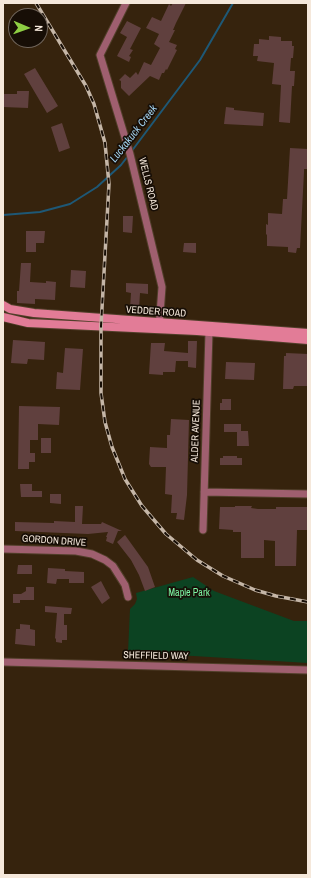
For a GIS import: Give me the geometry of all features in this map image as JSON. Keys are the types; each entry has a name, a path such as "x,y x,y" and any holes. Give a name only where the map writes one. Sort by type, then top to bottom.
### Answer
{"main road":[{"name":"VEDDER ROAD","path":"3,305 10,309 34,313 209,332 308,340"},
{"name":"VEDDER ROAD","path":"3,317 28,323 160,326 308,333"}],"street":[{"name":"WELLS ROAD","path":"126,3 100,55 130,154 162,287 160,326"},
{"name":"ALDER AVENUE","path":"203,530 209,332"},
{"path":"204,492 308,494"},
{"name":"GORDON DRIVE","path":"3,549 76,551 92,554 105,560 113,566 125,585 128,597"},
{"name":"SHEFFIELD WAY","path":"3,662 308,670"}],"green space":[{"name":"Maple Park","path":"193,577 214,591 294,621 308,621 308,663 128,652 130,609 135,604 137,599 136,593"}],"building":[{"path":"173,3 186,3 169,42 177,45 175,49 177,50 167,70 166,69 164,73 162,73 159,80 150,76 129,96 121,88 121,81 119,80 125,74 130,78 136,72 138,75 144,62 151,65 160,48 154,44 159,34 146,28 152,17 161,21 169,4 171,6"},
{"path":"127,21 141,28 130,49 133,50 129,56 131,57 129,62 117,56 127,37 120,33"},
{"path":"269,36 281,37 281,41 292,41 292,46 294,46 290,71 295,71 294,86 292,86 290,123 279,122 281,85 272,84 274,63 257,61 258,56 253,56 254,44 259,44 259,39 269,40"},
{"path":"35,68 58,106 47,113 24,74"},
{"path":"17,91 29,91 28,108 3,107 3,94 17,94"},
{"path":"226,107 234,108 234,110 264,113 263,126 224,124"},
{"path":"62,123 70,148 59,152 51,127"},
{"path":"290,148 308,149 308,169 304,169 300,248 297,248 296,253 288,252 288,247 267,246 266,234 268,213 282,214 283,199 287,199"},
{"path":"123,216 133,216 132,233 123,232"},
{"path":"26,231 45,231 44,243 36,243 36,252 26,252"},
{"path":"184,243 196,243 196,253 183,252"},
{"path":"21,263 31,263 30,282 56,282 55,300 35,299 35,304 17,303"},
{"path":"71,270 86,271 85,288 70,287"},
{"path":"126,283 148,284 148,294 140,293 139,309 130,308 131,293 126,292"},
{"path":"13,340 45,342 44,360 28,359 27,364 11,363"},
{"path":"188,341 197,341 196,368 188,367 188,361 176,361 175,372 163,372 163,375 149,374 151,343 165,343 164,351 188,353"},
{"path":"65,348 83,349 80,390 56,389 57,372 63,373"},
{"path":"286,353 308,354 308,386 294,386 293,389 283,389 284,356 286,356"},
{"path":"226,362 255,363 254,380 225,379"},
{"path":"222,399 231,399 231,410 220,410 220,403 222,403"},
{"path":"19,406 60,407 59,425 38,424 38,440 30,440 30,453 35,453 35,462 29,462 29,469 18,469"},
{"path":"171,419 189,420 187,495 184,520 176,519 177,513 171,513 172,495 165,494 166,467 151,467 149,464 150,447 167,448 167,435 170,435"},
{"path":"224,424 241,424 241,431 248,431 249,446 237,446 237,432 224,432"},
{"path":"41,438 51,438 51,453 41,453"},
{"path":"223,456 237,456 237,458 242,458 242,465 220,465 220,458 223,458"},
{"path":"20,484 32,484 32,491 42,491 42,497 21,497"},
{"path":"50,494 61,494 61,504 50,503"},
{"path":"75,506 83,506 82,524 101,524 102,522 122,531 118,531 113,544 106,541 108,532 88,534 15,531 15,522 75,522"},
{"path":"252,506 251,508 258,509 276,509 276,507 308,507 308,530 297,530 296,566 275,566 275,541 264,540 264,558 241,558 241,532 219,529 220,507"},
{"path":"125,535 148,567 155,587 145,591 131,560 117,542"},
{"path":"18,565 32,565 32,574 17,574"},
{"path":"48,568 84,572 84,583 69,583 69,579 57,579 56,584 47,583"},
{"path":"101,581 110,598 102,604 91,587"},
{"path":"26,587 34,587 34,600 20,600 20,603 13,603 13,594 21,594 26,591"},
{"path":"45,606 72,608 71,614 64,614 64,625 67,625 67,640 62,640 62,643 56,642 55,638 57,613 45,612"},
{"path":"20,624 30,625 30,629 35,630 35,646 15,644 16,629 20,629"}],"waterway":[{"name":"Luckakuck Creek","path":"131,152 200,60 233,3"},
{"name":"Luckakuck Creek","path":"3,215 40,212 70,204 97,187 121,165 128,156"}],"railway":[{"path":"36,3 86,86 94,104 105,143 109,184 101,326 101,393 105,422 112,447 125,479 142,506 166,534 197,560 223,576 255,590 276,596 308,602"}]}
